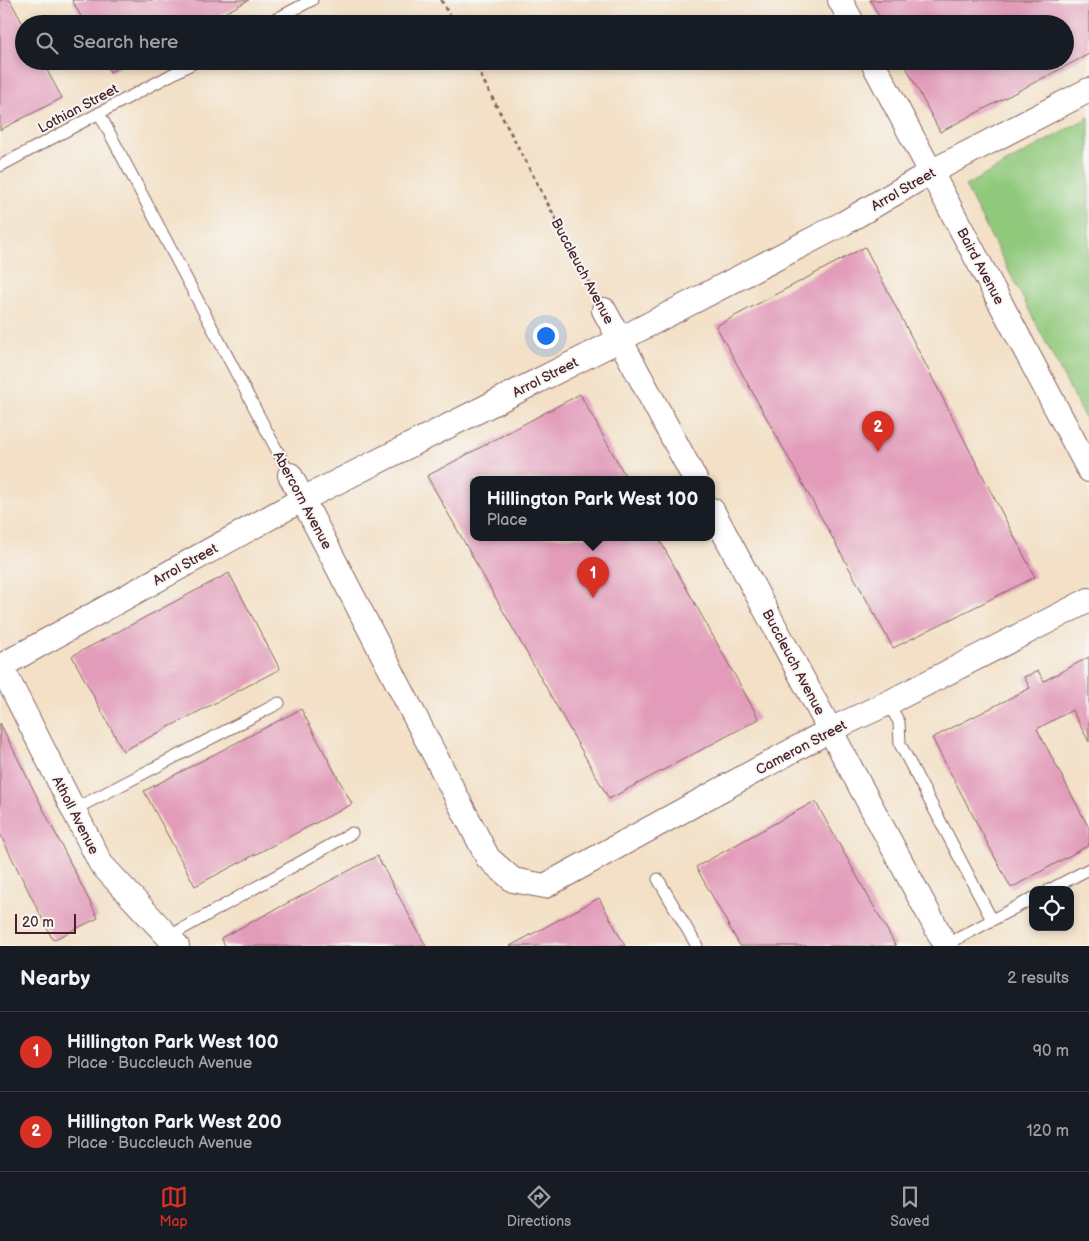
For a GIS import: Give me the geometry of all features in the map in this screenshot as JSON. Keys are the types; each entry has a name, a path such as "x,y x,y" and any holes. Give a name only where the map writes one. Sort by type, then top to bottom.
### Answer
{"street":[{"path":"840,0 848,15"},
{"name":"Baird Avenue","path":"877,70 1089,470"},
{"name":"Arrol Street","path":"1,666 302,499 619,340 844,223 931,172 1089,90"},
{"name":"Buccleuch Avenue","path":"604,310 693,476"},
{"name":"Abercorn Avenue","path":"290,475 488,858 514,880"},
{"name":"Buccleuch Avenue","path":"715,516 945,946"},
{"name":"Cameron Street","path":"514,880 545,886 830,730 888,703 1089,600"},
{"name":"Atholl Avenue","path":"1,666 101,864 172,941"}],"lane":[{"path":"284,15 312,0"},
{"name":"Lothian Street","path":"0,166 180,70"},
{"name":"Abercorn Avenue","path":"100,113 290,475"},
{"path":"73,810 279,703"},
{"path":"888,703 899,722 900,744 992,920"},
{"path":"172,941 352,834"},
{"path":"1056,886 1089,868"},
{"path":"658,879 696,946"},
{"path":"945,946 1029,900"}],"path":[{"path":"441,0 449,15"},
{"name":"Buccleuch Avenue","path":"478,70 604,310"}],"green space":[{"path":"1089,117 1089,426 965,186"}],"building":[{"path":"0,0 10,0 18,15 15,15 15,70 47,70 62,98 0,130"},
{"path":"72,0 249,0 221,15 80,15"},
{"path":"870,0 1089,0 1089,54 1074,62 1074,15 878,15"},
{"path":"908,70 1058,70 940,132"},
{"path":"865,247 1035,577 893,648 716,326"},
{"path":"580,394 625,476 470,476 470,541 660,541 759,719 609,799 427,476"},
{"path":"229,573 280,669 123,751 72,656"},
{"path":"1089,657 1089,742 1072,710 1037,729 1089,828 1089,845 1011,888 932,738 1030,688 1024,677 1038,671 1044,681"},
{"path":"301,709 352,804 195,886 144,791"},
{"path":"0,723 98,918 53,940 0,834"},
{"path":"815,801 896,946 740,946 696,867"},
{"path":"377,856 426,946 225,946 221,938"},
{"path":"599,898 625,946 510,946"}],"place":[{"name":"Hillington Park West 200","path":"878,452"},
{"name":"Hillington Park West 100","path":"593,598"}]}
